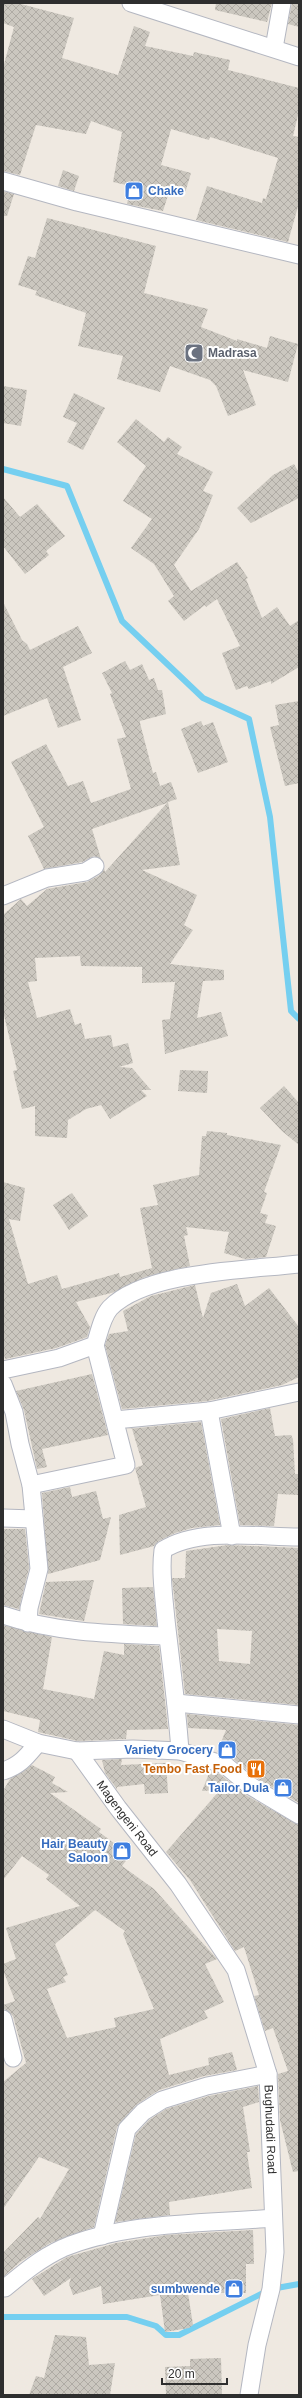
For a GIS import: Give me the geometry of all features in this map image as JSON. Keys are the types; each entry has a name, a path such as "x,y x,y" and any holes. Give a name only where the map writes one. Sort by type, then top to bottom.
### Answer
{"street":[{"path":"131,3 299,57"},
{"path":"274,48 282,3"},
{"path":"3,181 84,204 299,255"},
{"path":"3,896 47,878 85,872 95,866"},
{"path":"31,1485 126,1465 95,1345 110,1308 133,1292 194,1275 299,1264"},
{"path":"3,1370 59,1358 95,1345"},
{"path":"3,1384 14,1412 20,1444 31,1485 39,1569 29,1608 28,1623"},
{"path":"115,1420 209,1411 299,1392"},
{"path":"209,1411 232,1536"},
{"path":"3,1518 34,1519"},
{"path":"180,1751 176,1703 167,1636 161,1565 163,1550 174,1543 187,1539 232,1536 299,1537"},
{"path":"3,1615 28,1623 75,1631 167,1636"},
{"path":"176,1703 299,1715"},
{"path":"3,1728 38,1743 77,1751 133,1749 180,1751 225,1765 249,1785 299,1815"},
{"path":"3,1771 19,1764 38,1743"},
{"name":"Magengeni Road","path":"77,1751 118,1808 178,1884"},
{"name":"Bughudadi Road","path":"178,1884 236,1970 268,2074 275,2252 271,2289 257,2345 249,2395"},
{"path":"3,2020 13,2058"},
{"path":"102,2236 127,2129 143,2112 162,2100 207,2086 268,2074"},
{"path":"5,2288 38,2261 62,2248 102,2236 170,2225 273,2218"}],"building":[{"path":"3,3 17,3 74,18 62,58 118,75 134,26 150,32 145,46 193,56 194,52 230,60 228,70 299,88 299,111 293,136 299,137 299,203 288,242 196,220 207,186 262,203 263,198 266,199 278,158 210,137 209,140 171,129 161,165 191,173 185,193 170,189 163,211 127,204 131,186 113,182 122,132 91,121 86,134 36,125 20,175 3,171 3,68 14,27 3,23"},
{"path":"216,3 272,3 267,22 215,10"},
{"path":"292,3 299,3 299,27 288,24"},
{"path":"63,170 79,176 74,191 58,186"},
{"path":"3,191 14,194 7,216 3,216"},
{"path":"47,218 156,246 144,293 208,309 201,327 237,341 237,339 267,348 270,336 298,344 288,382 243,370 256,405 228,416 216,386 210,380 170,366 160,392 117,379 123,356 78,346 86,313 35,295 37,291 18,285 28,256 35,258"},
{"path":"3,386 27,390 21,426 3,423"},
{"path":"74,393 105,408 83,450 67,442 77,423 63,417"},
{"path":"136,419 164,442 168,437 182,447 177,454 213,472 203,491 213,495 199,529 174,565 191,591 237,562 248,578 246,579 262,618 277,607 290,626 299,620 299,667 271,684 271,681 249,689 247,686 236,690 222,653 240,646 217,599 206,607 205,605 184,621 168,601 174,596 154,564 131,548 152,519 123,501 146,466 117,442"},
{"path":"294,464 299,473 299,498 251,523 237,508 273,475"},
{"path":"3,497 20,517 37,504 65,536 46,551 49,555 25,574 3,546"},
{"path":"3,602 22,640 27,644 30,650 78,626 92,653 63,667 81,720 58,728 47,698 3,716"},
{"path":"125,661 130,670 142,664 149,680 154,678 158,690 162,690 166,714 140,721 140,723 153,773 156,772 160,786 171,782 177,799 168,802 180,865 142,870 197,895 184,925 193,930 170,964 224,970 224,980 203,981 197,1018 221,1012 228,1036 165,1054 162,1020 170,1019 175,982 142,983 142,967 81,966 80,956 35,958 37,981 28,982 37,1018 70,1009 75,1025 81,1023 85,1039 111,1035 113,1047 128,1043 133,1063 119,1067 132,1068 151,1090 141,1090 147,1096 110,1119 101,1105 86,1109 68,1120 67,1138 35,1136 35,1106 22,1109 13,1071 17,1070 3,1011 3,915 21,899 27,906 47,889 87,882 100,875 104,868 105,872 167,803 92,829 101,859 94,856 82,862 44,869 28,836 44,827 11,762 46,744 68,786 83,781 91,803 131,789 117,739 126,737 110,694 112,693 102,673"},
{"path":"299,701 299,783 285,786 270,727 279,725 275,705"},
{"path":"201,721 203,726 213,722 228,762 198,773 181,729"},
{"path":"180,1070 208,1071 207,1093 178,1091"},
{"path":"284,1086 299,1103 299,1145 282,1131 260,1108"},
{"path":"207,1131 227,1133 227,1135 281,1145 264,1192 267,1193 260,1213 268,1215 265,1223 276,1226 266,1257 245,1259 224,1253 229,1232 186,1227 188,1235 184,1236 190,1266 145,1277 115,1292 76,1302 90,1327 87,1337 56,1348 5,1359 3,1350 3,1182 25,1188 20,1221 9,1219 28,1284 57,1275 62,1289 119,1273 120,1277 152,1268 140,1208 158,1205 153,1185 199,1175 202,1136 206,1136"},
{"path":"72,1193 88,1216 69,1230 53,1205"},
{"path":"237,1284 245,1306 269,1288 299,1327 299,1377 282,1385 207,1401 122,1409 105,1345 109,1334 128,1331 123,1311 151,1296 195,1285 203,1318 211,1293"},
{"path":"92,1374 108,1435 42,1449 47,1467 37,1469 24,1410 16,1391"},
{"path":"270,1408 275,1436 291,1435 293,1439 295,1474 299,1474 299,1495 278,1494 274,1526 240,1525 221,1419"},
{"path":"201,1422 220,1525 192,1528 175,1533 159,1541 154,1546 120,1555 119,1515 146,1507 135,1468 143,1465 132,1429 127,1429"},
{"path":"70,1487 72,1497 96,1491 103,1519 111,1517 100,1560 48,1574 42,1493"},
{"path":"3,1529 25,1529 29,1568 19,1609 3,1605"},
{"path":"228,1545 299,1548 299,1705 185,1694 172,1578 185,1578 186,1551","holes":["217,1629 252,1631 250,1664 219,1661"]},
{"path":"94,1580 84,1621 39,1614 46,1582"},
{"path":"153,1587 157,1626 123,1624 122,1588"},
{"path":"3,1625 52,1637 43,1689 94,1699 104,1651 124,1655 124,1644 159,1646 168,1729 127,1730 126,1739 78,1741 38,1732 40,1720 3,1711"},
{"path":"187,1714 299,1725 299,1803 255,1777 231,1757 217,1752 226,1730 188,1728"},
{"path":"122,1759 121,1765 166,1763 168,1793 145,1794 144,1784 117,1787 117,1789 105,1773 102,1760"},
{"path":"32,1765 55,1777 52,1783 68,1792 50,1793 101,1829 99,1832 130,1855 122,1866 154,1889 217,1959 205,1964 224,2002 204,2011 208,2018 160,2039 169,2075 209,2065 208,2058 232,2052 237,2070 204,2076 159,2090 136,2105 117,2127 94,2227 50,2243 20,2262 3,2277 3,2253 38,2217 40,2219 69,2169 39,2157 3,2209 3,2082 26,2063 13,2016 3,2008 3,2005 15,2001 3,1970 3,1964 16,1959 6,1928 80,1906 46,1879 49,1875 22,1856 3,1880 3,1791 10,1779","holes":["95,1910 125,1931 123,1934 154,2009 114,2018 116,2027 67,2038 47,1989 66,1982 63,1977 68,1975 55,1944"]},
{"path":"210,1771 220,1774 244,1794 299,1825 299,2171 293,2172 280,2120 278,2074 288,2071 273,2028 265,2031 254,1996 259,1995 244,1947 235,1951 190,1880 166,1852 220,1790 202,1791"},
{"path":"258,2086 259,2102 243,2107 250,2152 247,2152 252,2188 169,2202 170,2215 115,2222 136,2134 149,2120 166,2109 209,2096"},
{"path":"253,2230 254,2264 246,2264 246,2293 188,2293 193,2325 189,2328 165,2332 160,2295 103,2304 101,2286 73,2295 69,2284 71,2278 44,2296 32,2279 67,2257 116,2243 167,2235"},
{"path":"55,2335 86,2337 89,2365 115,2363 110,2395 29,2395 36,2376 44,2378"},
{"path":"221,2358 222,2395 166,2395 165,2367 190,2366 190,2359"}],"waterway":[{"path":"3,469 67,486 122,621 203,698 249,719 270,817 291,1011 299,1019"},
{"path":"3,2317 127,2317 156,2326 166,2335 179,2335 271,2289 299,2284"}],"place":[{"name":"Chake","path":"134,191"},
{"name":"Madrasa","path":"194,353"},
{"name":"Variety Grocery","path":"227,1750"},
{"name":"Tembo Fast Food","path":"256,1769"},
{"name":"Tailor Dula","path":"283,1788"},
{"name":"Hair Beauty Saloon","path":"122,1851"},
{"name":"sumbwende","path":"234,2289"}]}
